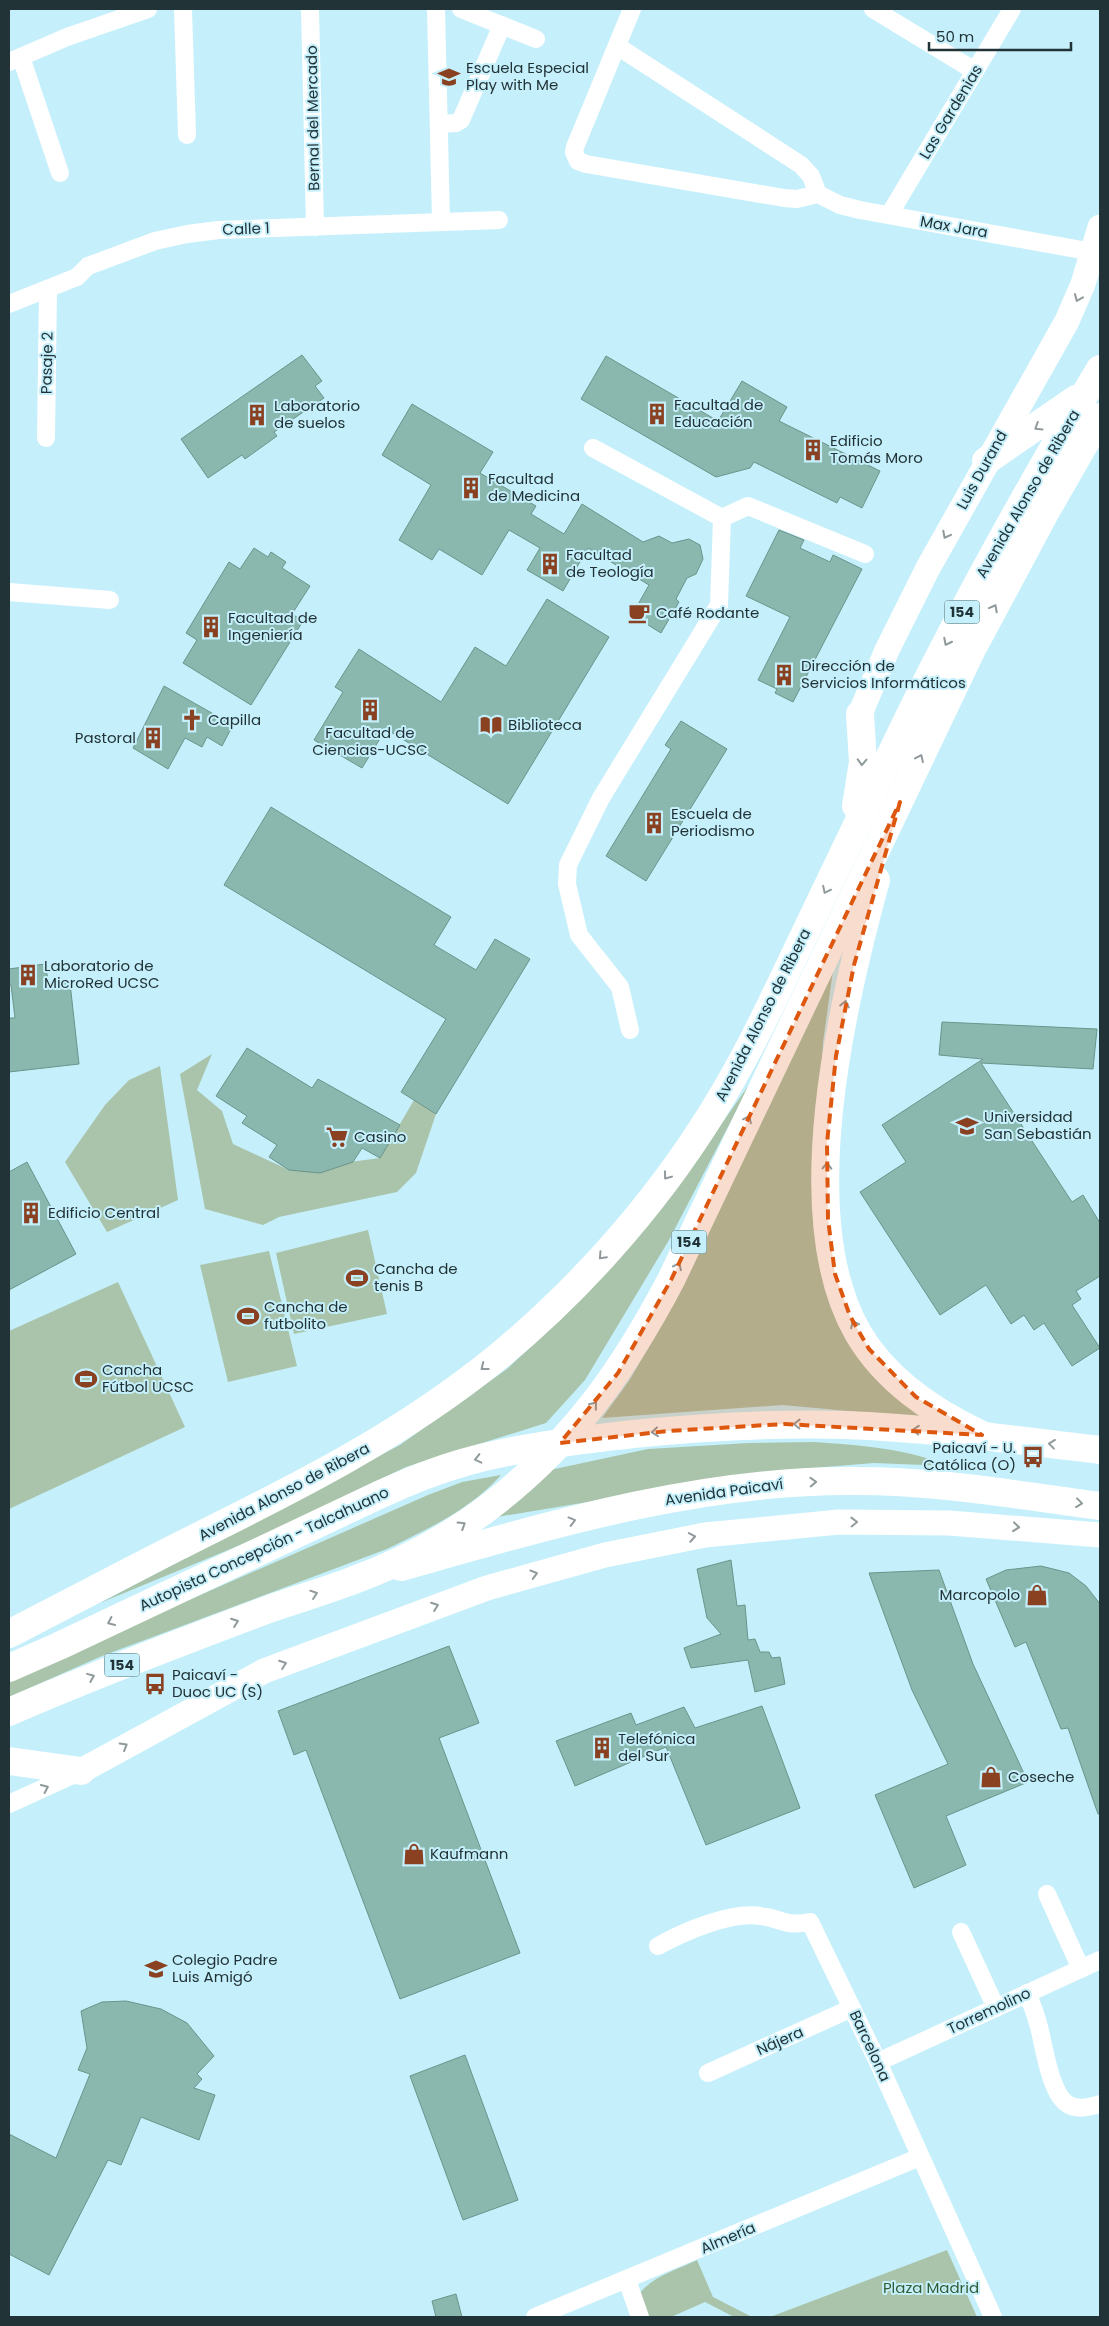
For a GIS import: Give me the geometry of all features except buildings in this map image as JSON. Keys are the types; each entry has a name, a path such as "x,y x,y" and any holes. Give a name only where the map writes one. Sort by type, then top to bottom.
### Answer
{"main road":[{"path":"986,461 1052,417 1095,377"},
{"name":"Avenida Alonso de Ribera","path":"9,1634 302,1486 420,1416 538,1322 574,1286 634,1219 710,1116 747,1054 974,588 1095,377"},
{"name":"Avenida Alonso de Ribera","path":"356,1580 432,1543 494,1503 548,1456 575,1428 618,1374 672,1280 971,651 1046,511 1100,417"},
{"path":"847,846 861,779 863,743 860,714"},
{"path":"900,802 854,964 836,1056 827,1143 827,1185 831,1252 835,1274 850,1316 881,1364 898,1382 937,1412 982,1435 1100,1450"},
{"name":"Autopista Concepción - Talcahuano","path":"9,1668 381,1494 462,1462 588,1439 703,1428 784,1424 846,1425 982,1435"},
{"name":"Avenida Paicaví","path":"356,1580 595,1515 678,1497 765,1485 808,1482 890,1481 1100,1506"},
{"name":"154","path":"9,1712 136,1659 271,1608 356,1580"},
{"path":"9,1761 81,1770"}],"street":[{"path":"60,173 15,60 110,15 148,9"},
{"path":"183,9 187,135"},
{"name":"Bernal del Mercado","path":"310,9 315,227"},
{"path":"436,9 441,222"},
{"path":"461,9 536,38"},
{"path":"617,46 801,165 811,176 818,194 797,199 784,198 586,164 575,157 575,147 632,9"},
{"path":"873,9 975,71"},
{"name":"Las Gardenias","path":"889,215 1012,9"},
{"path":"439,124 453,124 461,120 502,25"},
{"name":"Max Jara","path":"818,194 845,206 1093,252"},
{"name":"Calle 1","path":"9,304 77,277 88,266 171,237 203,231 499,220"},
{"name":"Luis Durand","path":"860,714 887,650 922,579 986,461 1067,322 1083,284 1100,227"},
{"name":"Pasaje 2","path":"46,438 48,289"},
{"path":"593,448 722,518"},
{"path":"722,518 748,506 865,554"},
{"path":"630,1030 620,987 578,935 567,884 568,865 601,798 719,604 722,518"},
{"path":"9,592 110,600"},
{"path":"9,1804 81,1770 264,1671 487,1588 555,1568 655,1544 705,1535 784,1526 894,1522 994,1525 1100,1535"},
{"path":"1056,1531 1100,1552"},
{"path":"1047,1894 1081,1969"},
{"name":"Barcelona","path":"658,1946 693,1929 748,1915 760,1915 791,1925 810,1922 878,2062 994,2317"},
{"path":"961,1932 996,2008"},
{"name":"Torremolino","path":"878,2062 1100,1960"},
{"path":"1027,1994 1035,2010 1046,2064 1062,2100 1077,2108 1100,2104"},
{"name":"Nájera","path":"708,2074 852,2008"},
{"name":"Almería","path":"535,2317 920,2157"},
{"path":"627,2280 640,2317"}],"highlighted area":[{"path":"900,802 854,965 836,1056 827,1143 828,1219 835,1274 850,1316 869,1349 916,1397 982,1435 784,1424 668,1431 560,1443 618,1373 671,1280"}],"green space":[{"path":"833,970 823,1042 819,1110 828,1277 924,1418 783,1405 602,1418 629,1381 676,1300"},
{"path":"212,1054 197,1090 222,1111 233,1144 289,1170 380,1158 414,1100 436,1114 416,1173 397,1192 279,1217 263,1225 205,1209 180,1074"},
{"path":"160,1066 178,1200 107,1232 65,1162 105,1105 129,1080"},
{"path":"753,1079 669,1240 585,1380 546,1423 406,1467 262,1536 100,1603 400,1445 507,1369 570,1310 694,1163"},
{"path":"368,1230 387,1314 294,1334 276,1253"},
{"name":"Cancha de futbolito","path":"269,1251 297,1366 228,1382 200,1265"},
{"name":"Cancha Fútbol UCSC","path":"118,1282 185,1427 9,1509 9,1331"},
{"path":"813,1442 899,1451 949,1466 874,1463 775,1471 497,1517 550,1470 648,1449 749,1443"},
{"path":"501,1475 463,1508 433,1526 387,1549 102,1656 9,1697 9,1679 428,1495 462,1482"},
{"name":"Plaza Madrid","path":"947,2250 977,2317 770,2317"},
{"path":"697,2260 713,2297 752,2317 734,2317 705,2302 671,2317 645,2317 640,2293 645,2287 659,2277"}],"place":[{"name":"Escuela Especial Play with Me","path":"449,77"},
{"name":"Facultad de Educación","path":"657,414"},
{"name":"Laboratorio de suelos","path":"257,415"},
{"name":"Edificio Tomás Moro","path":"813,450"},
{"name":"Facultad de Medicina","path":"471,488"},
{"name":"Facultad de Teología","path":"550,564"},
{"name":"Café Rodante","path":"639,613"},
{"name":"Facultad de Ingeniería","path":"211,627"},
{"name":"Dirección de Servicios Informáticos","path":"784,675"},
{"name":"Facultad de Ciencias-UCSC","path":"370,710"},
{"name":"Capilla","path":"192,720"},
{"name":"Biblioteca","path":"491,725"},
{"name":"Pastoral","path":"153,738"},
{"name":"Escuela de Periodismo","path":"654,823"},
{"name":"Laboratorio de MicroRed UCSC","path":"28,975"},
{"name":"Universidad San Sebastián","path":"967,1126"},
{"name":"Casino","path":"337,1137"},
{"name":"Edificio Central","path":"31,1213"},
{"name":"Cancha de tenis B","path":"357,1278"},
{"name":"Cancha de futbolito","path":"248,1316"},
{"name":"Cancha Fútbol UCSC","path":"86,1379"},
{"name":"Paicaví - U. Católica (O)","path":"1033,1457"},
{"name":"Marcopolo","path":"1037,1595"},
{"name":"Paicaví - Duoc UC (S)","path":"155,1684"},
{"name":"Telefónica del Sur","path":"602,1748"},
{"name":"Coseche","path":"991,1777"},
{"name":"Kaufmann","path":"414,1854"},
{"name":"Colegio Padre Luis Amigó","path":"156,1969"}]}
